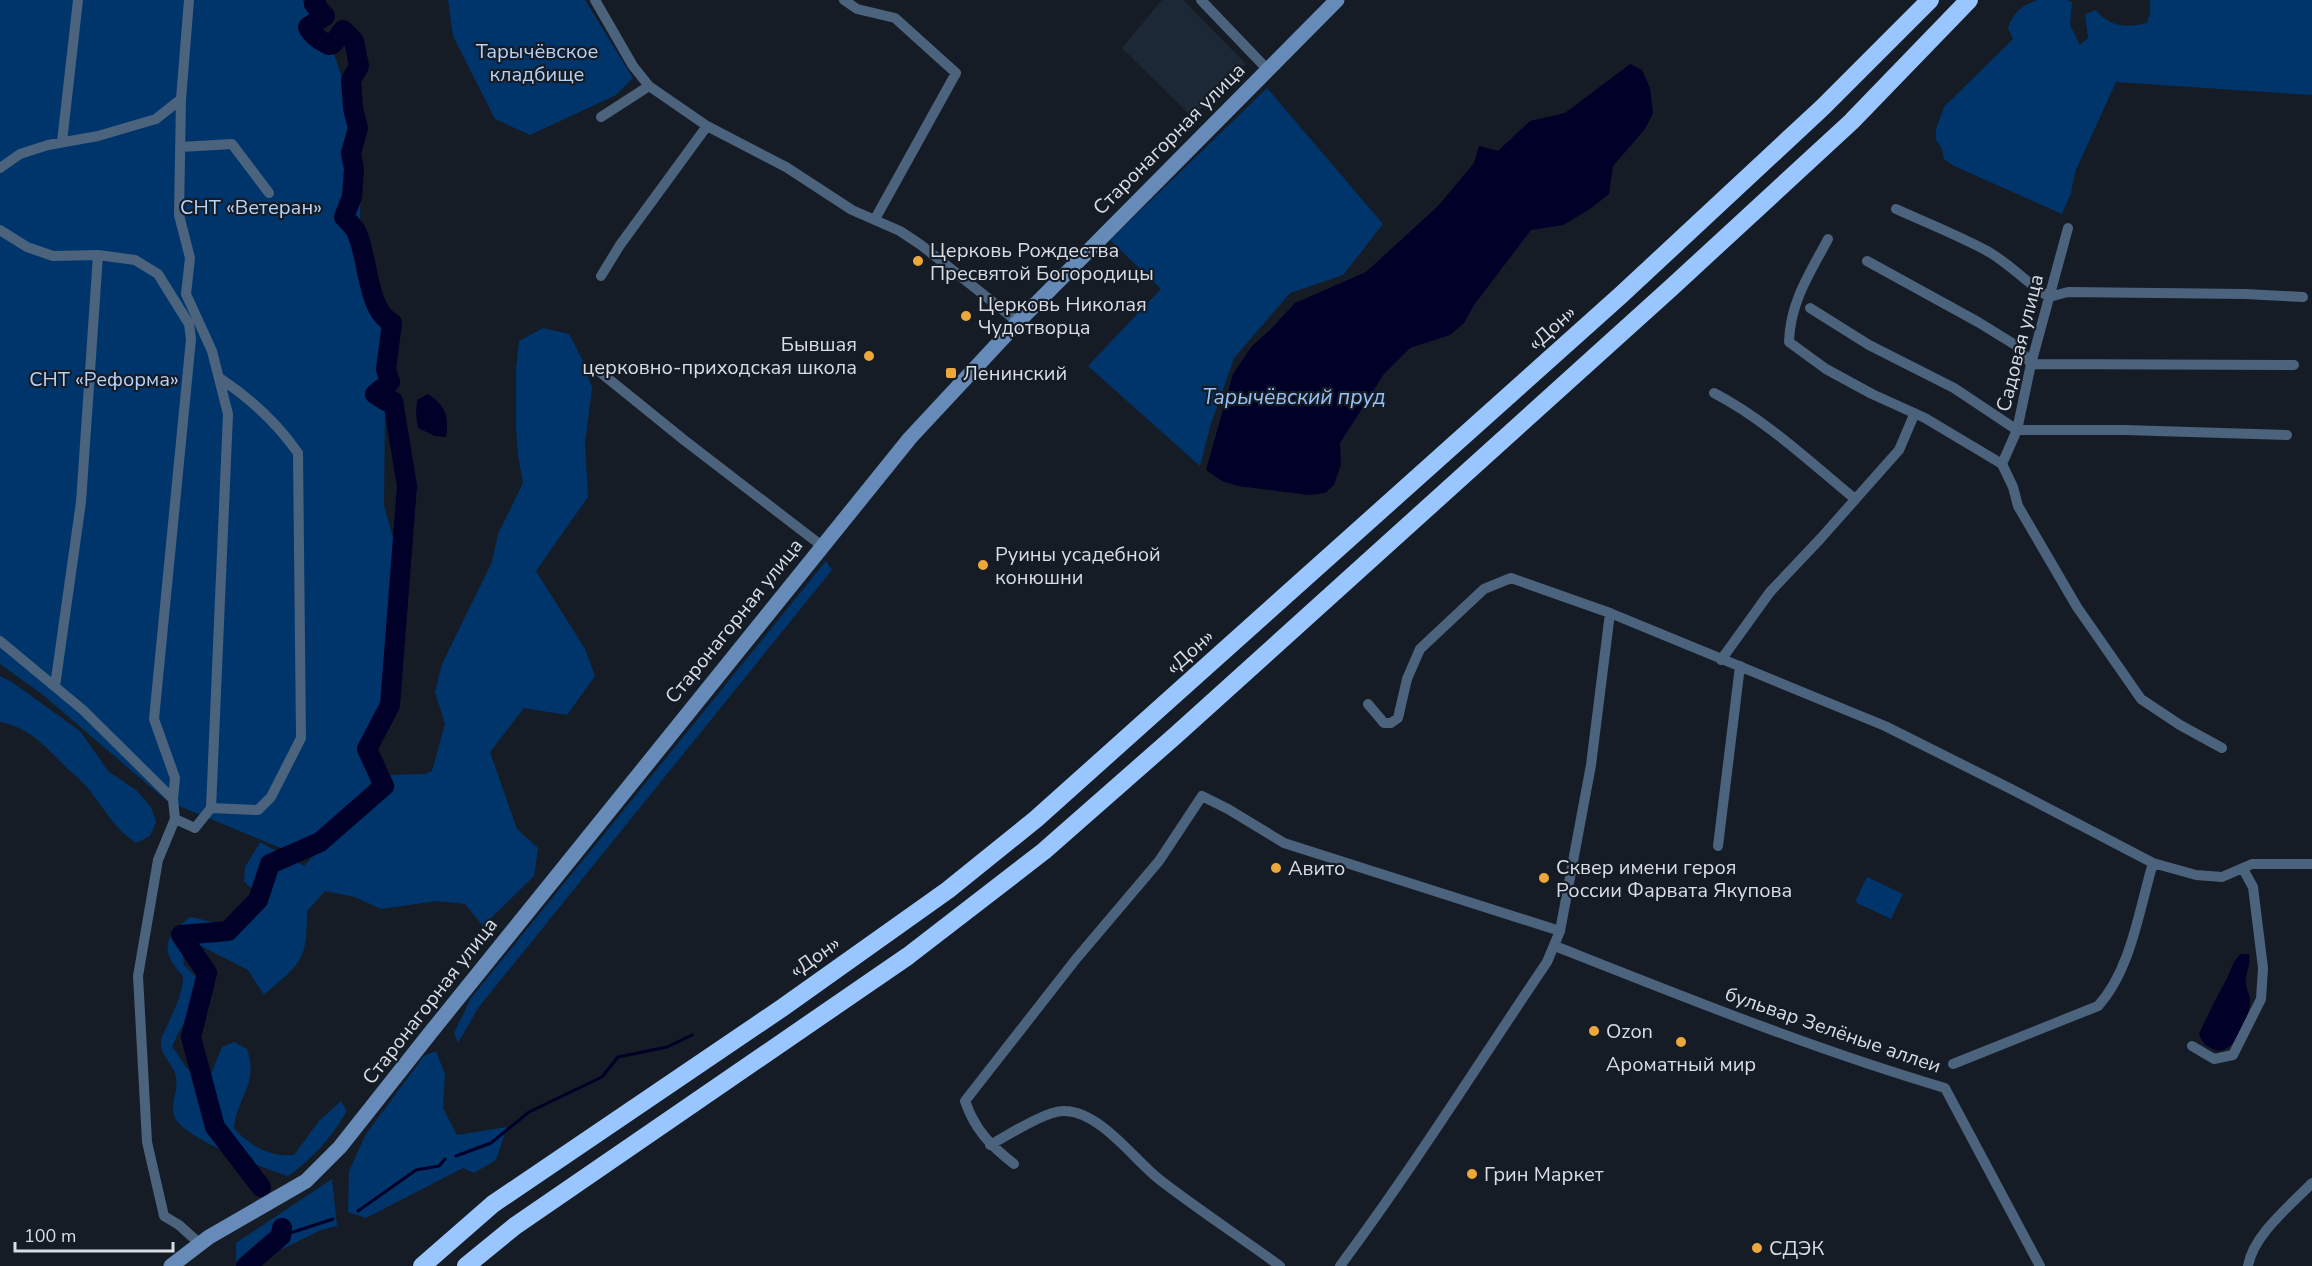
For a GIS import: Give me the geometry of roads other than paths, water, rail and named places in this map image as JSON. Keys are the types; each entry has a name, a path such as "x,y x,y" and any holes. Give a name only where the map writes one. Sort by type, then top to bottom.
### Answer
{"highway":[{"name":"«Дон»","path":"422,1266 493,1204 782,1008 948,890 1036,819 1621,295 1823,106 1930,0"},
{"path":"466,1266 514,1226 908,956 1044,851 1176,735 1697,264 1851,122 1969,0"}],"main road":[{"name":"Старонагорная улица","path":"171,1266 199,1243 306,1181 340,1147 910,438 1018,322 1337,0"}],"street":[{"path":"62,142 78,0"},
{"path":"175,819 195,828 211,808 228,414 212,351 186,294 190,258 179,214 181,99 189,0"},
{"path":"595,0 633,66 649,86 707,126 786,168 852,210 921,244 1018,322"},
{"path":"844,0 857,9 894,18 956,73 874,219"},
{"path":"1201,0 1268,70"},
{"path":"601,117 649,86"},
{"path":"0,168 20,154 62,142 98,136 156,119 181,99"},
{"path":"601,276 620,245 707,126"},
{"path":"181,147 232,144 269,193"},
{"path":"1896,209 1988,252 2049,297 2068,292 2303,297"},
{"name":"Садовая улица","path":"2002,464 2017,430 2031,364 2068,228"},
{"path":"0,231 27,247 53,256 98,255 135,260 158,274 189,324 190,351 154,719 175,778 173,799 175,819 158,860 138,976 147,1142 164,1216 179,1225 199,1243"},
{"path":"1828,239 1798,295 1789,321 1789,342 1826,369 1925,418 2002,464 2013,487 2018,506 2077,607 2141,699 2180,725 2222,748"},
{"path":"54,686 81,502 98,255"},
{"path":"1867,261 2017,346 2031,364 2294,365"},
{"path":"1810,308 1869,345 1954,388 2017,430 2125,430 2288,435"},
{"path":"600,372 822,546"},
{"path":"211,808 258,810 271,797 301,738 298,453 284,433 251,401 221,380"},
{"path":"1714,393 1729,401 1799,452 1855,499"},
{"path":"1721,660 1770,592 1899,450 1914,414"},
{"path":"1368,704 1384,723 1391,723 1398,718 1407,679 1420,650 1484,589 1511,578 1610,613 1885,726 2153,863 2196,875 2222,878 2252,864 2312,864"},
{"path":"1340,1266 1388,1202 1547,962 1555,946 1560,931 1591,765 1610,613"},
{"path":"0,641 83,710 173,799"},
{"path":"1718,846 1740,666"},
{"path":"1014,1164 990,1145 971,1116 965,1101 1076,959 1159,861 1202,796 1284,843 1560,931"},
{"path":"1953,1064 2098,1006 2110,993 2122,970 2153,863"},
{"path":"2192,1046 2214,1059 2233,1056 2260,999 2263,968 2253,887 2243,869"},
{"name":"бульвар Зелёные аллеи","path":"1555,946 1804,1041 1945,1088 2040,1266"},
{"path":"990,1145 1043,1116 1064,1110 1081,1115 1106,1129 1158,1179 1280,1266"},
{"path":"2248,1266 2254,1248 2262,1235 2312,1183"}],"water":[{"name":"Тарычёвский пруд","path":"1630,64 1642,70 1650,88 1653,113 1645,129 1613,166 1609,194 1590,209 1563,225 1531,230 1474,305 1464,323 1450,335 1410,348 1384,374 1340,443 1341,464 1334,485 1325,493 1309,495 1238,486 1222,481 1206,470 1233,374 1252,346 1295,303 1366,272 1438,206 1474,163 1479,146 1498,151 1530,121 1565,113"},
{"path":"428,394 439,403 445,412 446,437 435,436 418,428 417,400"},
{"path":"2241,954 2249,954 2246,987 2250,1001 2247,1016 2235,1041 2229,1047 2215,1050 2205,1044 2199,1034 2234,963"}],"waterway":[{"path":"261,1187 215,1127 191,1037 207,973 181,935 228,931 258,900 270,864 320,842 384,786 367,749 390,705 407,486 393,401 386,401 375,394 390,382 386,369 392,323 377,306 360,242 355,229 344,217 352,197 354,169 351,153 358,128 353,108 351,80 359,66 354,41 343,30 333,44 329,45 317,38 308,27 325,16 314,4 316,0"},
{"path":"456,1156 491,1143 529,1112 602,1077 618,1057 667,1047 692,1035"},
{"path":"358,1211 416,1170 439,1166 445,1159"},
{"path":"281,1236 333,1219"},
{"path":"246,1266 281,1236 282,1228"}],"place":[{"name":"Церковь Рождества Пресвятой Богородицы","path":"918,261"},
{"name":"Церковь Николая Чудотворца","path":"966,316"},
{"name":"Бывшая церковно-приходская школа","path":"869,356"},
{"name":"Ленинский","path":"951,373"},
{"name":"Руины усадебной конюшни","path":"983,565"},
{"name":"Авито","path":"1276,868"},
{"name":"Сквер имени героя России Фарвата Якупова","path":"1544,878"},
{"name":"Ozon","path":"1594,1031"},
{"name":"Ароматный мир","path":"1681,1042"},
{"name":"Грин Маркет","path":"1472,1174"},
{"name":"СДЭК","path":"1757,1248"}],"park label":[{"name":"Тарычёвское кладбище","path":"537,62"},
{"name":"СНТ «Ветеран»","path":"251,207"},
{"name":"СНТ «Реформа»","path":"104,379"}]}
